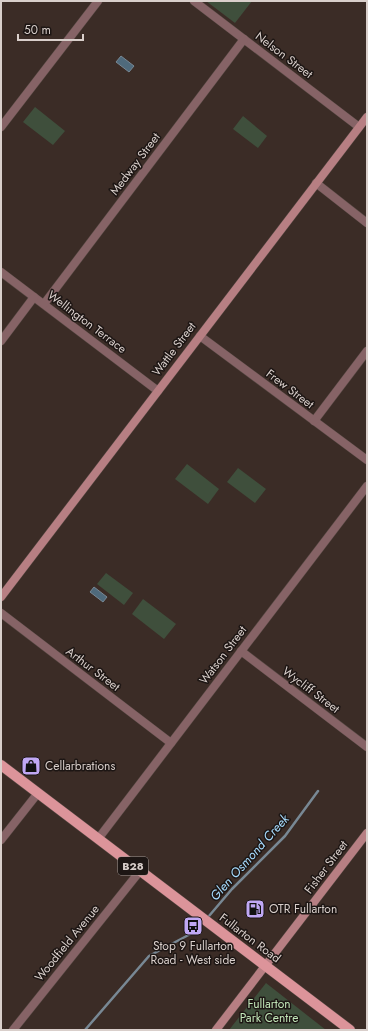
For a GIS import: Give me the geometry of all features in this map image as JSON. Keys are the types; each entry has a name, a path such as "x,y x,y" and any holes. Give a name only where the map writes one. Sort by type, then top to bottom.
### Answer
{"main road":[{"name":"Fullarton Road","path":"1,765 350,1030"}],"street":[{"path":"1,127 98,1"},
{"name":"Nelson Street","path":"194,1 359,127"},
{"name":"Medway Street","path":"44,304 244,39"},
{"name":"Wattle Street","path":"1,597 367,117"},
{"path":"316,183 367,223"},
{"name":"Wellington Terrace","path":"1,272 158,391"},
{"path":"1,341 34,297"},
{"name":"Frew Street","path":"200,336 367,460"},
{"path":"314,421 367,351"},
{"name":"Watson Street","path":"98,839 367,486"},
{"name":"Arthur Street","path":"1,613 171,743"},
{"name":"Wycliff Street","path":"241,651 367,747"},
{"path":"1,840 38,793"},
{"name":"Fisher Street","path":"216,1030 367,833"},
{"name":"Woodfield Avenue","path":"13,1030 140,871"}],"green space":[{"path":"206,1 252,1 235,23"},
{"path":"35,107 65,131 53,145 23,122"},
{"path":"243,116 267,136 258,148 233,129"},
{"path":"187,464 219,489 208,504 175,479"},
{"path":"238,468 266,489 255,503 227,482"},
{"path":"106,573 133,593 124,605 97,584"},
{"path":"143,599 176,624 164,639 132,614"},
{"name":"Fullarton Park Centre","path":"266,983 326,1030 229,1030"}],"water":[{"path":"121,56 134,66 129,72 116,62"},
{"path":"94,587 107,597 103,602 90,592"}],"waterway":[{"name":"Glen Osmond Creek","path":"209,916 232,889 285,836 318,791"},
{"name":"Glen Osmond Creek","path":"85,1030 149,956 196,931"}],"place":[{"name":"Cellarbrations","path":"31,766"},
{"name":"OTR Fullarton","path":"255,909"},
{"name":"Stop 9 Fullarton Road - West side","path":"193,926"}]}
